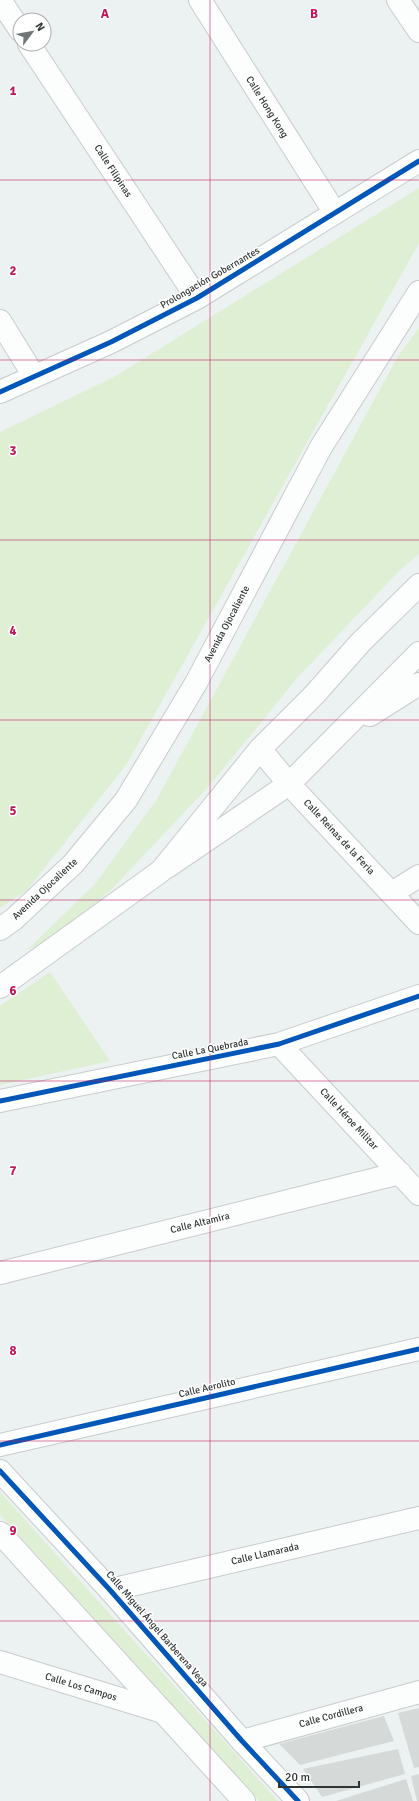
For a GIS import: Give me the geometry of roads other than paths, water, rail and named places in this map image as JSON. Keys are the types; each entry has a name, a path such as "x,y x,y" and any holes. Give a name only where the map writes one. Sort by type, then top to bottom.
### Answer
{"street":[{"path":"0,0 12,18"},
{"name":"Calle Hong Kong","path":"200,0 335,213"},
{"path":"398,0 419,31"},
{"name":"Calle Filipinas","path":"34,52 196,298"},
{"name":"Prolongación Gobernantes","path":"0,392 111,342 196,298 419,161"},
{"name":"Avenida Ojocaliente","path":"0,929 73,864 126,800 196,683 321,447 419,292"},
{"path":"0,321 34,376"},
{"path":"161,871 260,749 315,694 360,643 419,584"},
{"path":"0,987 161,871 289,784 419,653"},
{"path":"336,737 419,684"},
{"name":"Calle Reinas de la Feria","path":"260,749 289,784 419,923"},
{"path":"392,893 419,876"},
{"name":"Calle La Quebrada","path":"0,1100 279,1044 419,996"},
{"name":"Calle Héroe Militar","path":"279,1044 419,1194"},
{"name":"Calle Altamira","path":"0,1273 400,1173"},
{"name":"Calle Aerolito","path":"0,1445 419,1349"},
{"name":"Calle Miguel Ángel Barberena Vega","path":"0,1471 110,1590 242,1741 298,1801"},
{"name":"Calle Llamarada","path":"110,1590 419,1518"},
{"path":"0,1533 244,1801"},
{"name":"Calle Los Campos","path":"0,1662 163,1712"},
{"name":"Calle Cordillera","path":"242,1741 419,1692"}]}
